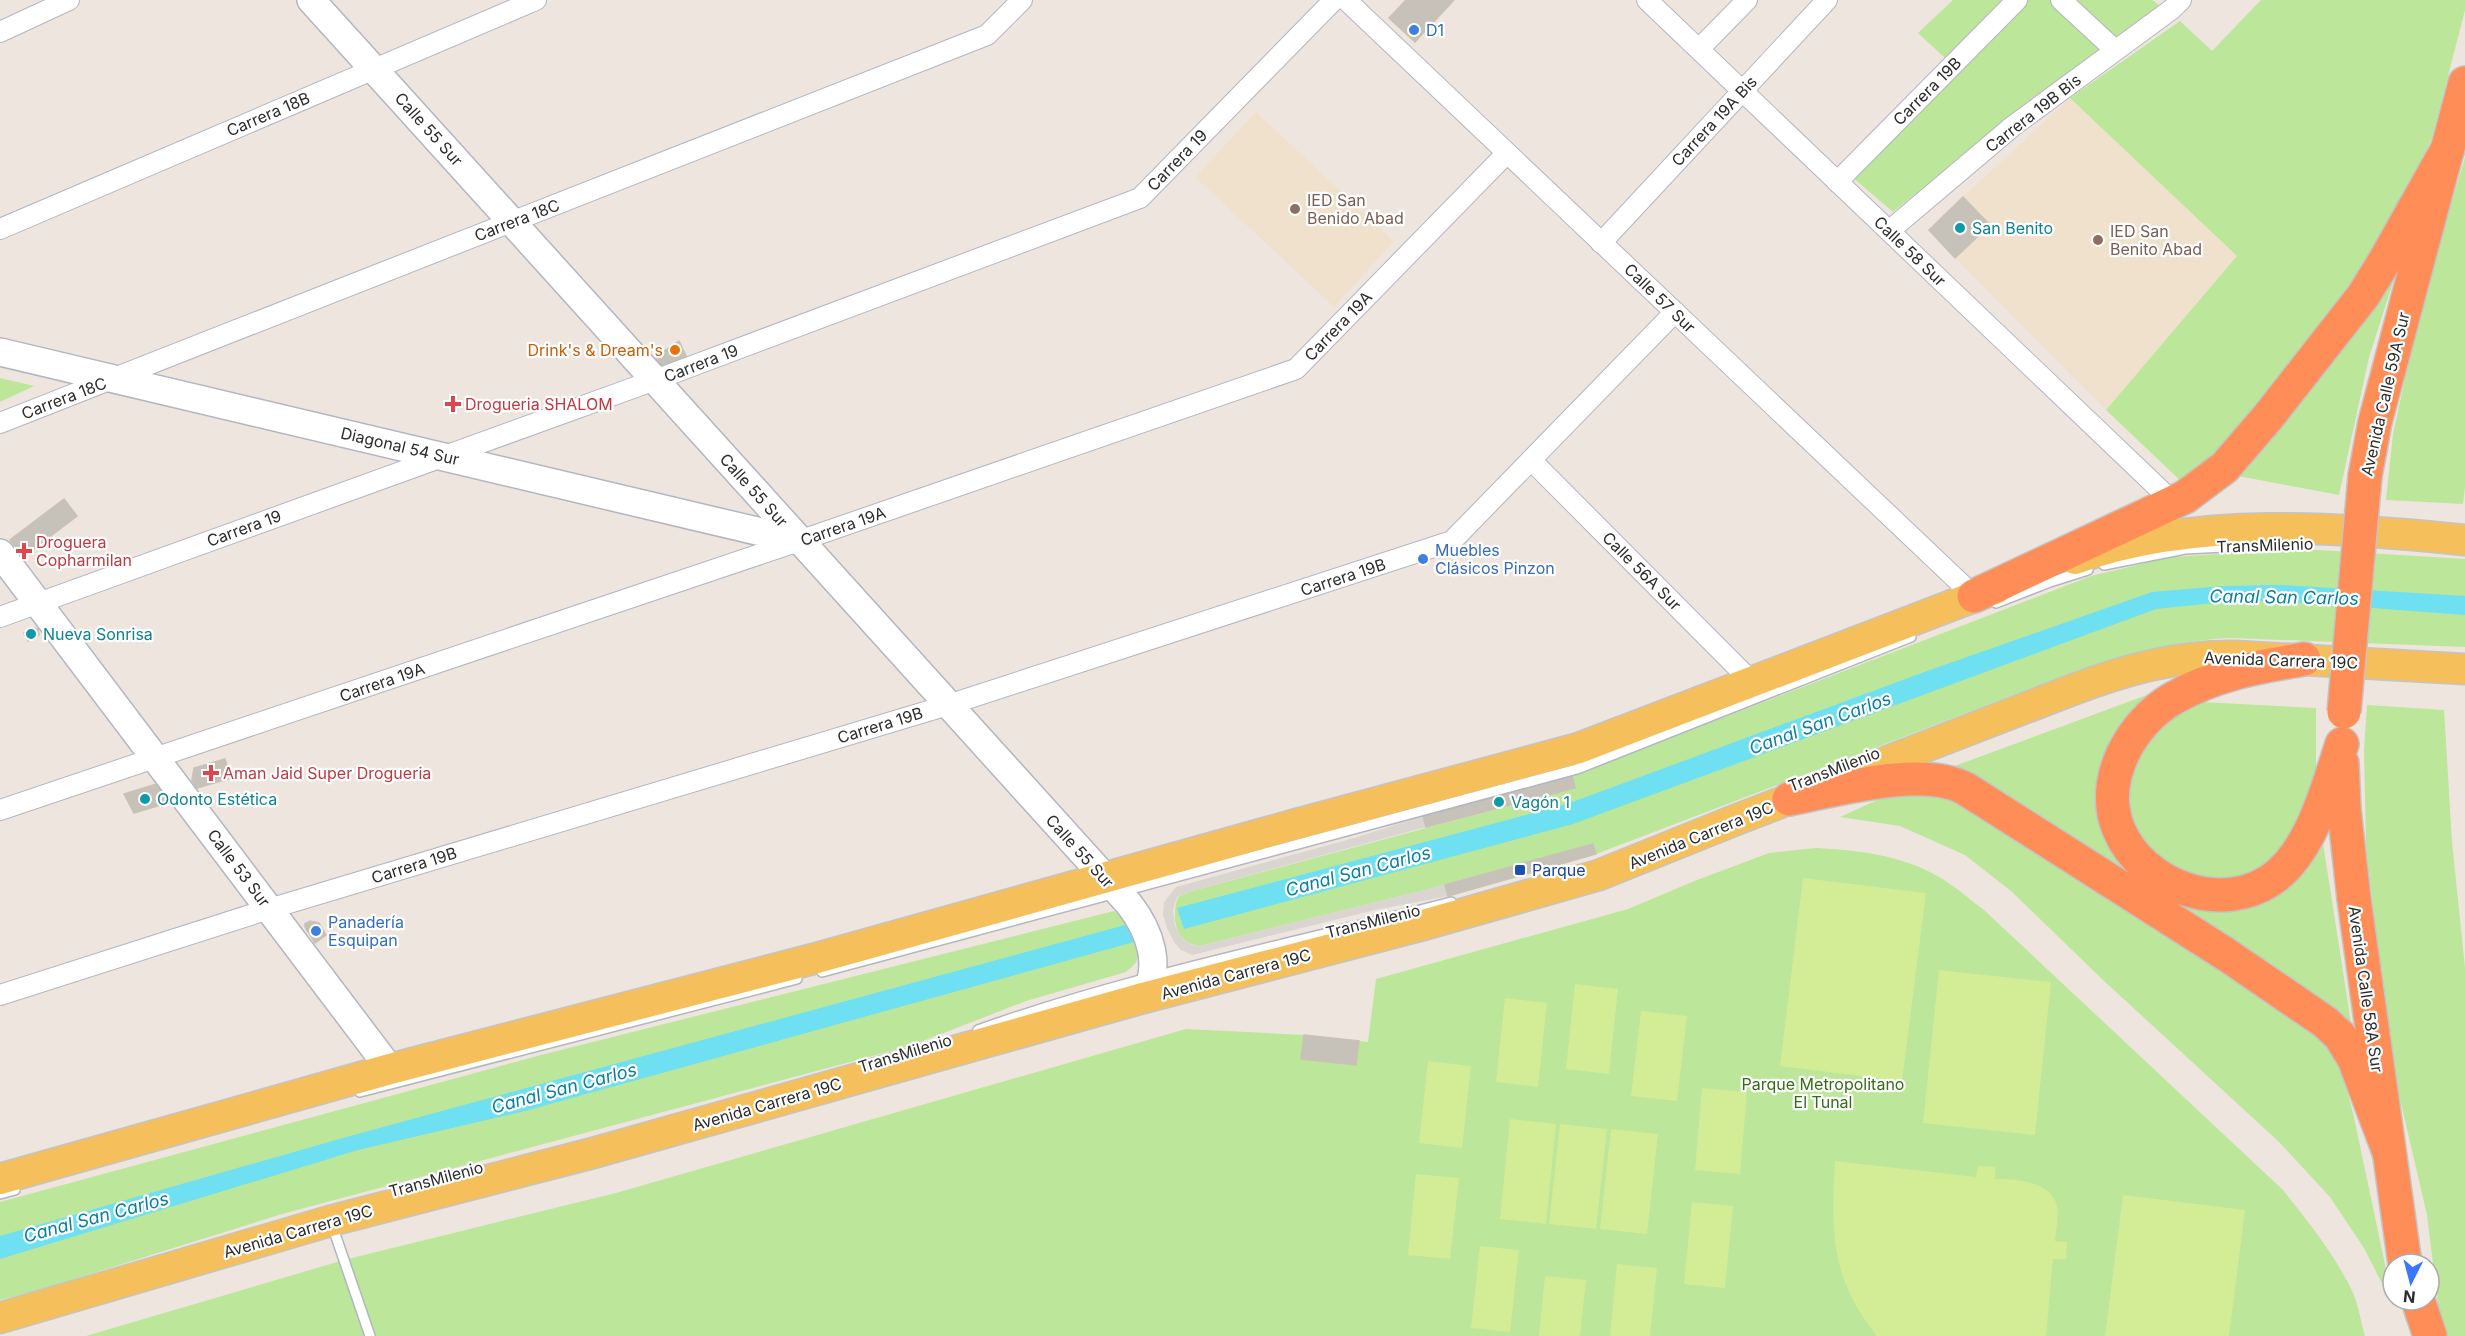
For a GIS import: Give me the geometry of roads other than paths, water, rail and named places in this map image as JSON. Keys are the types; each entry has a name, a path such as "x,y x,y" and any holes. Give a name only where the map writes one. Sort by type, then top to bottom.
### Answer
{"highway":[{"name":"Avenida Calle 59A Sur","path":"2343,728 2365,476 2375,422 2465,83"},
{"path":"1979,602 2173,502 2201,486 2232,461 2363,296 2448,148"},
{"path":"2304,659 2244,669 2223,675 2172,699 2150,716 2129,741 2117,771 2113,801 2119,830 2133,854 2160,877 2187,890 2212,896 2237,895 2258,888 2277,876 2296,853 2312,826 2343,728"},
{"name":"Avenida Calle 58A Sur","path":"2343,728 2344,809 2404,1252"},
{"path":"1789,799 1906,779 1944,780 1966,789 2217,949 2325,1022 2340,1036 2354,1059 2389,1152"},
{"path":"2413,1312 2416,1336"},
{"path":"2422,1312 2430,1336"}],"main road":[{"path":"11,1184 390,1069 817,958 1111,885 1579,748 1752,681 1979,602 2080,558 2112,549 2211,532 2333,530 2465,540"},
{"name":"Avenida Carrera 19C","path":"0,1318 330,1221 604,1150 1147,987 1423,925 1589,878 1789,799 2120,674 2173,660 2206,656 2304,659 2465,669"}],"street":[{"path":"0,32 69,0"},
{"name":"Calle 55 Sur","path":"311,0 1137,914 1148,935 1154,960 1147,987"},
{"name":"Carrera 18B","path":"0,229 536,0"},
{"name":"Carrera 18C","path":"0,423 987,35 1022,0"},
{"name":"Carrera 19","path":"0,617 656,380 1140,198 1334,0"},
{"name":"Calle 57 Sur","path":"1346,0 1979,602"},
{"name":"Calle 58 Sur","path":"1647,0 2173,502"},
{"path":"1699,49 1747,0"},
{"name":"Carrera 19A Bis","path":"1601,243 1827,0"},
{"name":"Carrera 19B","path":"1837,182 2017,0"},
{"path":"2061,0 2115,50"},
{"name":"Carrera 19B Bis","path":"1889,231 2013,126 2181,0"},
{"name":"Carrera 19A","path":"0,810 799,541 1296,369 1507,153"},
{"name":"Carrera 19B","path":"0,995 269,909 948,705 1452,541 1675,312"},
{"name":"Diagonal 54 Sur","path":"0,352 799,541"},
{"name":"Calle 56A Sur","path":"1531,460 1752,681"},
{"name":"Calle 53 Sur","path":"0,553 390,1069"}],"lane":[{"name":"TransMilenio","path":"1979,602 2150,554 2222,546 2316,544"},
{"path":"2347,545 2368,545"},
{"path":"353,1094 566,1040 1111,885 1577,769 1917,634"},
{"path":"2343,648 2365,649"},
{"path":"2114,664 2178,649"},
{"name":"TransMilenio","path":"972,1032 1075,998 1147,987 1459,900"},
{"name":"TransMilenio","path":"892,1058 912,1052"},
{"name":"TransMilenio","path":"851,1070 861,1067"},
{"path":"0,1194 11,1184"},
{"path":"330,1221 370,1336"}],"water":[{"name":"Canal San Carlos","path":"2280,585 2465,596 2465,615 2278,601 2224,602 2156,609 1573,824 1184,929 1177,908 1567,804 1930,670 2152,592 2223,586"},
{"name":"Canal San Carlos","path":"1129,924 1134,942 525,1111 358,1150 0,1259 0,1236 350,1136"}],"place":[{"name":"D1","path":"1414,30"},
{"name":"IED San Benido Abad","path":"1295,209"},
{"name":"San Benito","path":"1960,228"},
{"name":"IED San Benito Abad","path":"2098,240"},
{"name":"Drink's & Dream's","path":"675,350"},
{"name":"Drogueria SHALOM","path":"453,404"},
{"name":"Droguera Copharmilan","path":"24,551"},
{"name":"Muebles Clásicos Pinzon","path":"1423,559"},
{"name":"Nueva Sonrisa","path":"31,634"},
{"name":"Aman Jaid Super Drogueria","path":"211,773"},
{"name":"Odonto Estética","path":"145,799"},
{"name":"Vagón 1","path":"1499,802"},
{"name":"Parque","path":"1520,870"},
{"name":"Panadería Esquipan","path":"316,931"}],"park label":[{"name":"Parque Metropolitano El Tunal","path":"1823,1093"}]}
